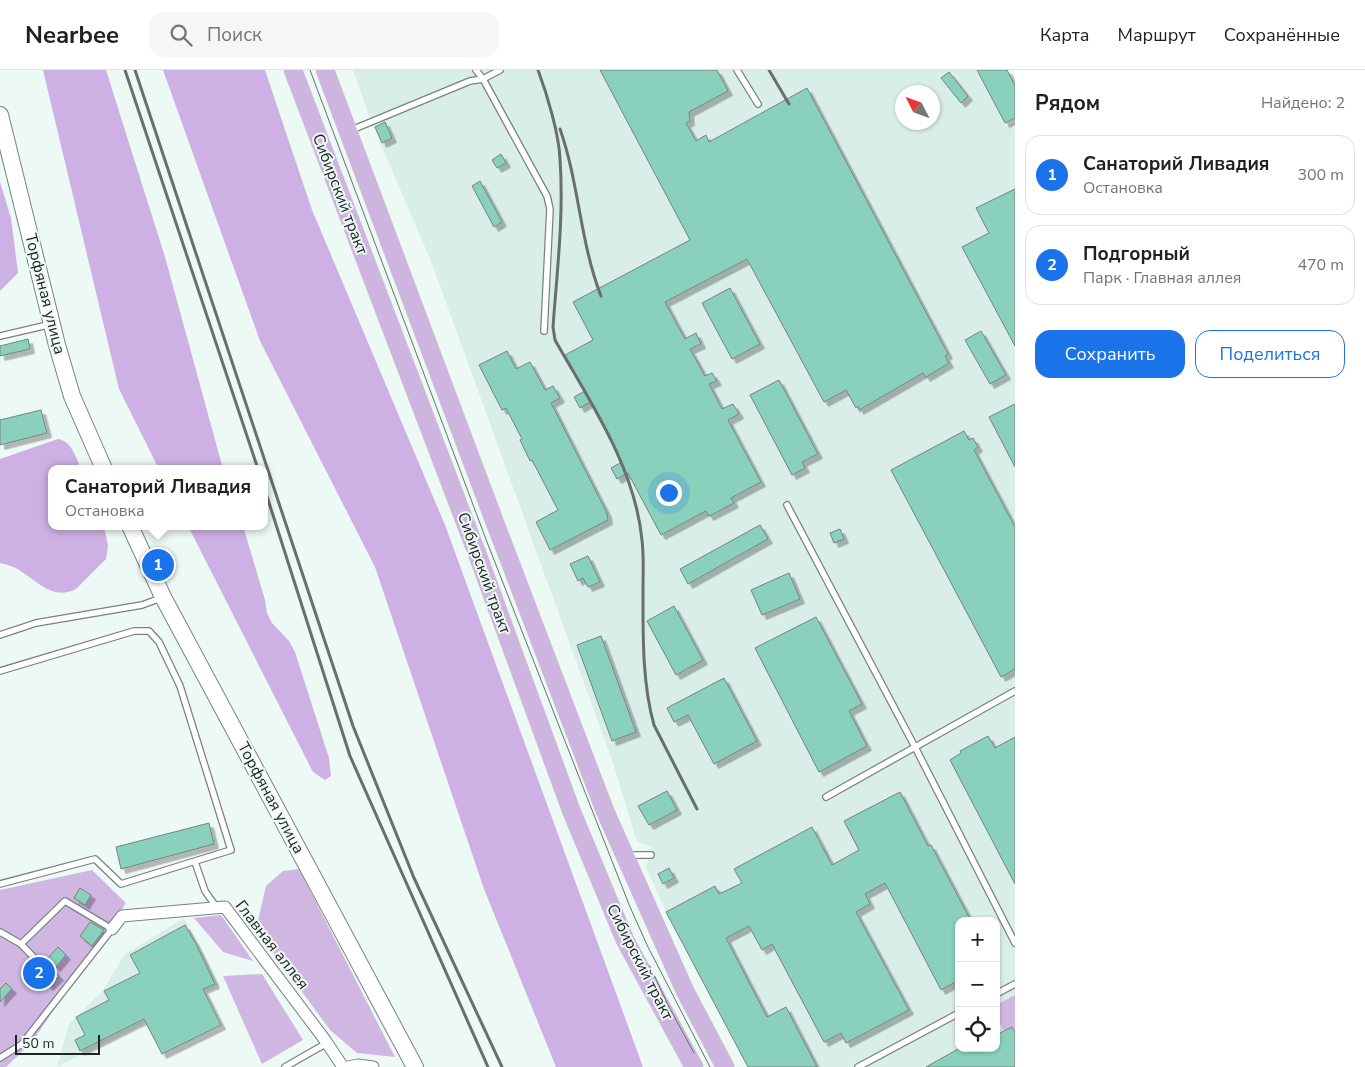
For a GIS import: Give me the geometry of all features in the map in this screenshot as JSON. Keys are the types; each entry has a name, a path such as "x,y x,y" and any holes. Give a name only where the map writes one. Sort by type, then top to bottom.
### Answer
{"main road":[{"name":"Сибирский тракт","path":"293,70 572,810 624,940 692,1066"},
{"name":"Сибирский тракт","path":"325,70 605,811 685,991 725,1067"}],"street":[{"name":"Торфяная улица","path":"0,115 52,324 72,396 102,465"},
{"name":"Торфяная улица","path":"132,530 163,597 415,1067"},
{"name":"Главная аллея","path":"112,929 122,916 225,907 343,1067"},
{"path":"348,1067 358,1065 373,1067"}],"lane":[{"path":"476,70 483,78 547,196 550,209 544,331"},
{"path":"348,131 500,70"},
{"path":"737,70 758,104"},
{"path":"0,336 52,324"},
{"path":"787,504 915,746 1015,943"},
{"path":"0,635 36,623 142,605 163,597"},
{"path":"0,672 134,631 149,631 159,642 180,686 232,850 121,884 95,859 0,884"},
{"path":"826,797 1015,691"},
{"path":"625,856 651,855"},
{"path":"195,862 206,891 217,908"},
{"path":"22,944 65,901 112,929"},
{"name":"Главная аллея","path":"0,1058 22,1044 112,929"},
{"path":"0,932 22,944 38,962"},
{"path":"1000,992 1015,984"},
{"path":"858,1067 955,1016"},
{"path":"285,1067 327,1043"}],"shaded area":[{"path":"43,70 106,70 165,257 222,465 157,465 119,389"},
{"path":"163,70 265,70 312,210 445,525 643,1067 556,1067 484,889 375,567 260,341"},
{"path":"353,70 978,70 1006,127 1015,122 1015,1067 748,1067 666,912 646,867 652,847 637,842 613,763 431,261 371,121"},
{"path":"0,182 11,218 18,273 0,291"},
{"path":"58,439 63,440 70,446 79,465 48,465 48,530 105,530 108,546 106,559 76,589 61,593 54,592 41,586 17,569 0,563 0,459"},
{"path":"190,530 244,530 265,600 267,613 272,623 289,641 295,652 329,758 331,776 325,780 313,772"},
{"path":"299,869 395,1057 357,1053 330,1030 256,929 266,886 283,871"},
{"path":"92,870 126,903 32,1042 6,1067 0,1067 0,890"},
{"path":"221,915 253,961 223,952 194,918"},
{"path":"184,918 220,985 57,1067 69,1024 103,990 125,954"},
{"path":"262,974 303,1040 262,1064 223,976"},
{"path":"1015,995 1015,1031 1012,1033 1004,1031 1000,1024 1000,1003"}],"building":[{"path":"600,70 717,70 728,91 689,112 690,121 686,123 696,141 706,135 709,142 807,88 948,354 945,356 949,363 926,377 923,373 859,410 846,390 824,402 747,259 665,302 685,339 696,333 701,344 690,349 705,376 712,373 717,381 709,384 722,409 733,404 739,414 728,420 761,482 731,498 734,503 709,516 706,511 661,535 628,473 617,479 611,468 622,462 590,402 580,408 574,397 585,391 565,355 593,340 573,302 690,240"},
{"path":"977,70 1007,70 1015,85 1015,118 1005,123"},
{"path":"949,72 968,96 961,103 941,78"},
{"path":"385,122 392,138 382,143 375,127"},
{"path":"501,154 506,163 497,168 492,160"},
{"path":"480,181 502,222 494,227 472,186"},
{"path":"1015,189 1015,346 962,247 989,233 976,208"},
{"path":"730,288 760,344 732,359 702,303"},
{"path":"981,331 1006,375 990,384 965,340"},
{"path":"28,339 30,349 0,356 0,346"},
{"path":"507,351 516,369 530,362 545,390 553,386 560,398 551,403 607,513 608,520 550,550 536,522 558,510 532,460 530,461 520,440 522,439 506,408 502,410 479,365"},
{"path":"779,380 818,454 802,462 805,468 792,475 750,395"},
{"path":"1015,404 1015,467 989,417"},
{"path":"41,410 47,433 0,445 0,420"},
{"path":"964,431 969,440 973,438 978,447 974,450 1015,527 1015,669 1001,677 891,470"},
{"path":"760,525 768,539 688,584 680,569"},
{"path":"840,529 844,539 834,543 830,533"},
{"path":"588,556 600,582 588,587 583,578 578,581 570,564"},
{"path":"789,573 800,599 762,615 751,590"},
{"path":"674,606 703,660 676,675 647,621"},
{"path":"816,617 862,704 849,711 867,746 819,772 755,648"},
{"path":"601,636 636,732 612,741 577,645"},
{"path":"724,678 757,741 714,764 688,715 674,722 667,708"},
{"path":"988,736 995,748 1015,737 1015,884 950,760 961,753 960,751"},
{"path":"667,791 677,810 649,825 638,806"},
{"path":"900,792 928,846 931,845 969,917 955,917 955,982 941,990 885,883 865,894 870,904 856,912 909,1010 846,1043 841,1033 824,1042 772,944 762,950 749,926 726,938 767,1017 786,1007 817,1067 748,1067 666,912 715,886 719,894 742,883 734,869 812,827 832,865 859,850 844,821"},
{"path":"209,823 214,844 121,869 116,847"},
{"path":"669,868 674,878 663,884 658,874"},
{"path":"80,888 91,895 85,905 74,898"},
{"path":"90,922 104,930 92,946 80,936"},
{"path":"185,925 215,984 203,989 221,1025 162,1054 144,1019 80,1051 75,1040 85,1035 76,1017 109,1000 104,991 140,973 130,955"},
{"path":"58,947 66,955 56,967 47,959"},
{"path":"48,965 59,976 49,986 38,976"},
{"path":"6,983 12,989 0,1002 0,989"},
{"path":"1012,1027 1015,1032 1015,1067 926,1067 955,1051 1000,1052 1000,1033"}],"tram line":[{"path":"310,70 487,542 630,907 648,947 710,1067"},
{"path":"650,966 668,1005 694,1053"}],"railway":[{"path":"125,70 257,465"},
{"path":"135,70 266,465"},
{"path":"538,70 552,114 560,159 561,222 553,327 555,340 596,411 621,461 638,513 643,546 644,658 650,709 654,725 697,809"},
{"path":"769,70 789,104"},
{"path":"560,129 571,170 588,255 601,296"},
{"path":"268,470 353,726 414,878 502,1067"},
{"path":"268,500 350,756 488,1067"}],"place":[{"name":"Санаторий Ливадия","path":"158,565"},
{"name":"Подгорный","path":"39,973"}]}
